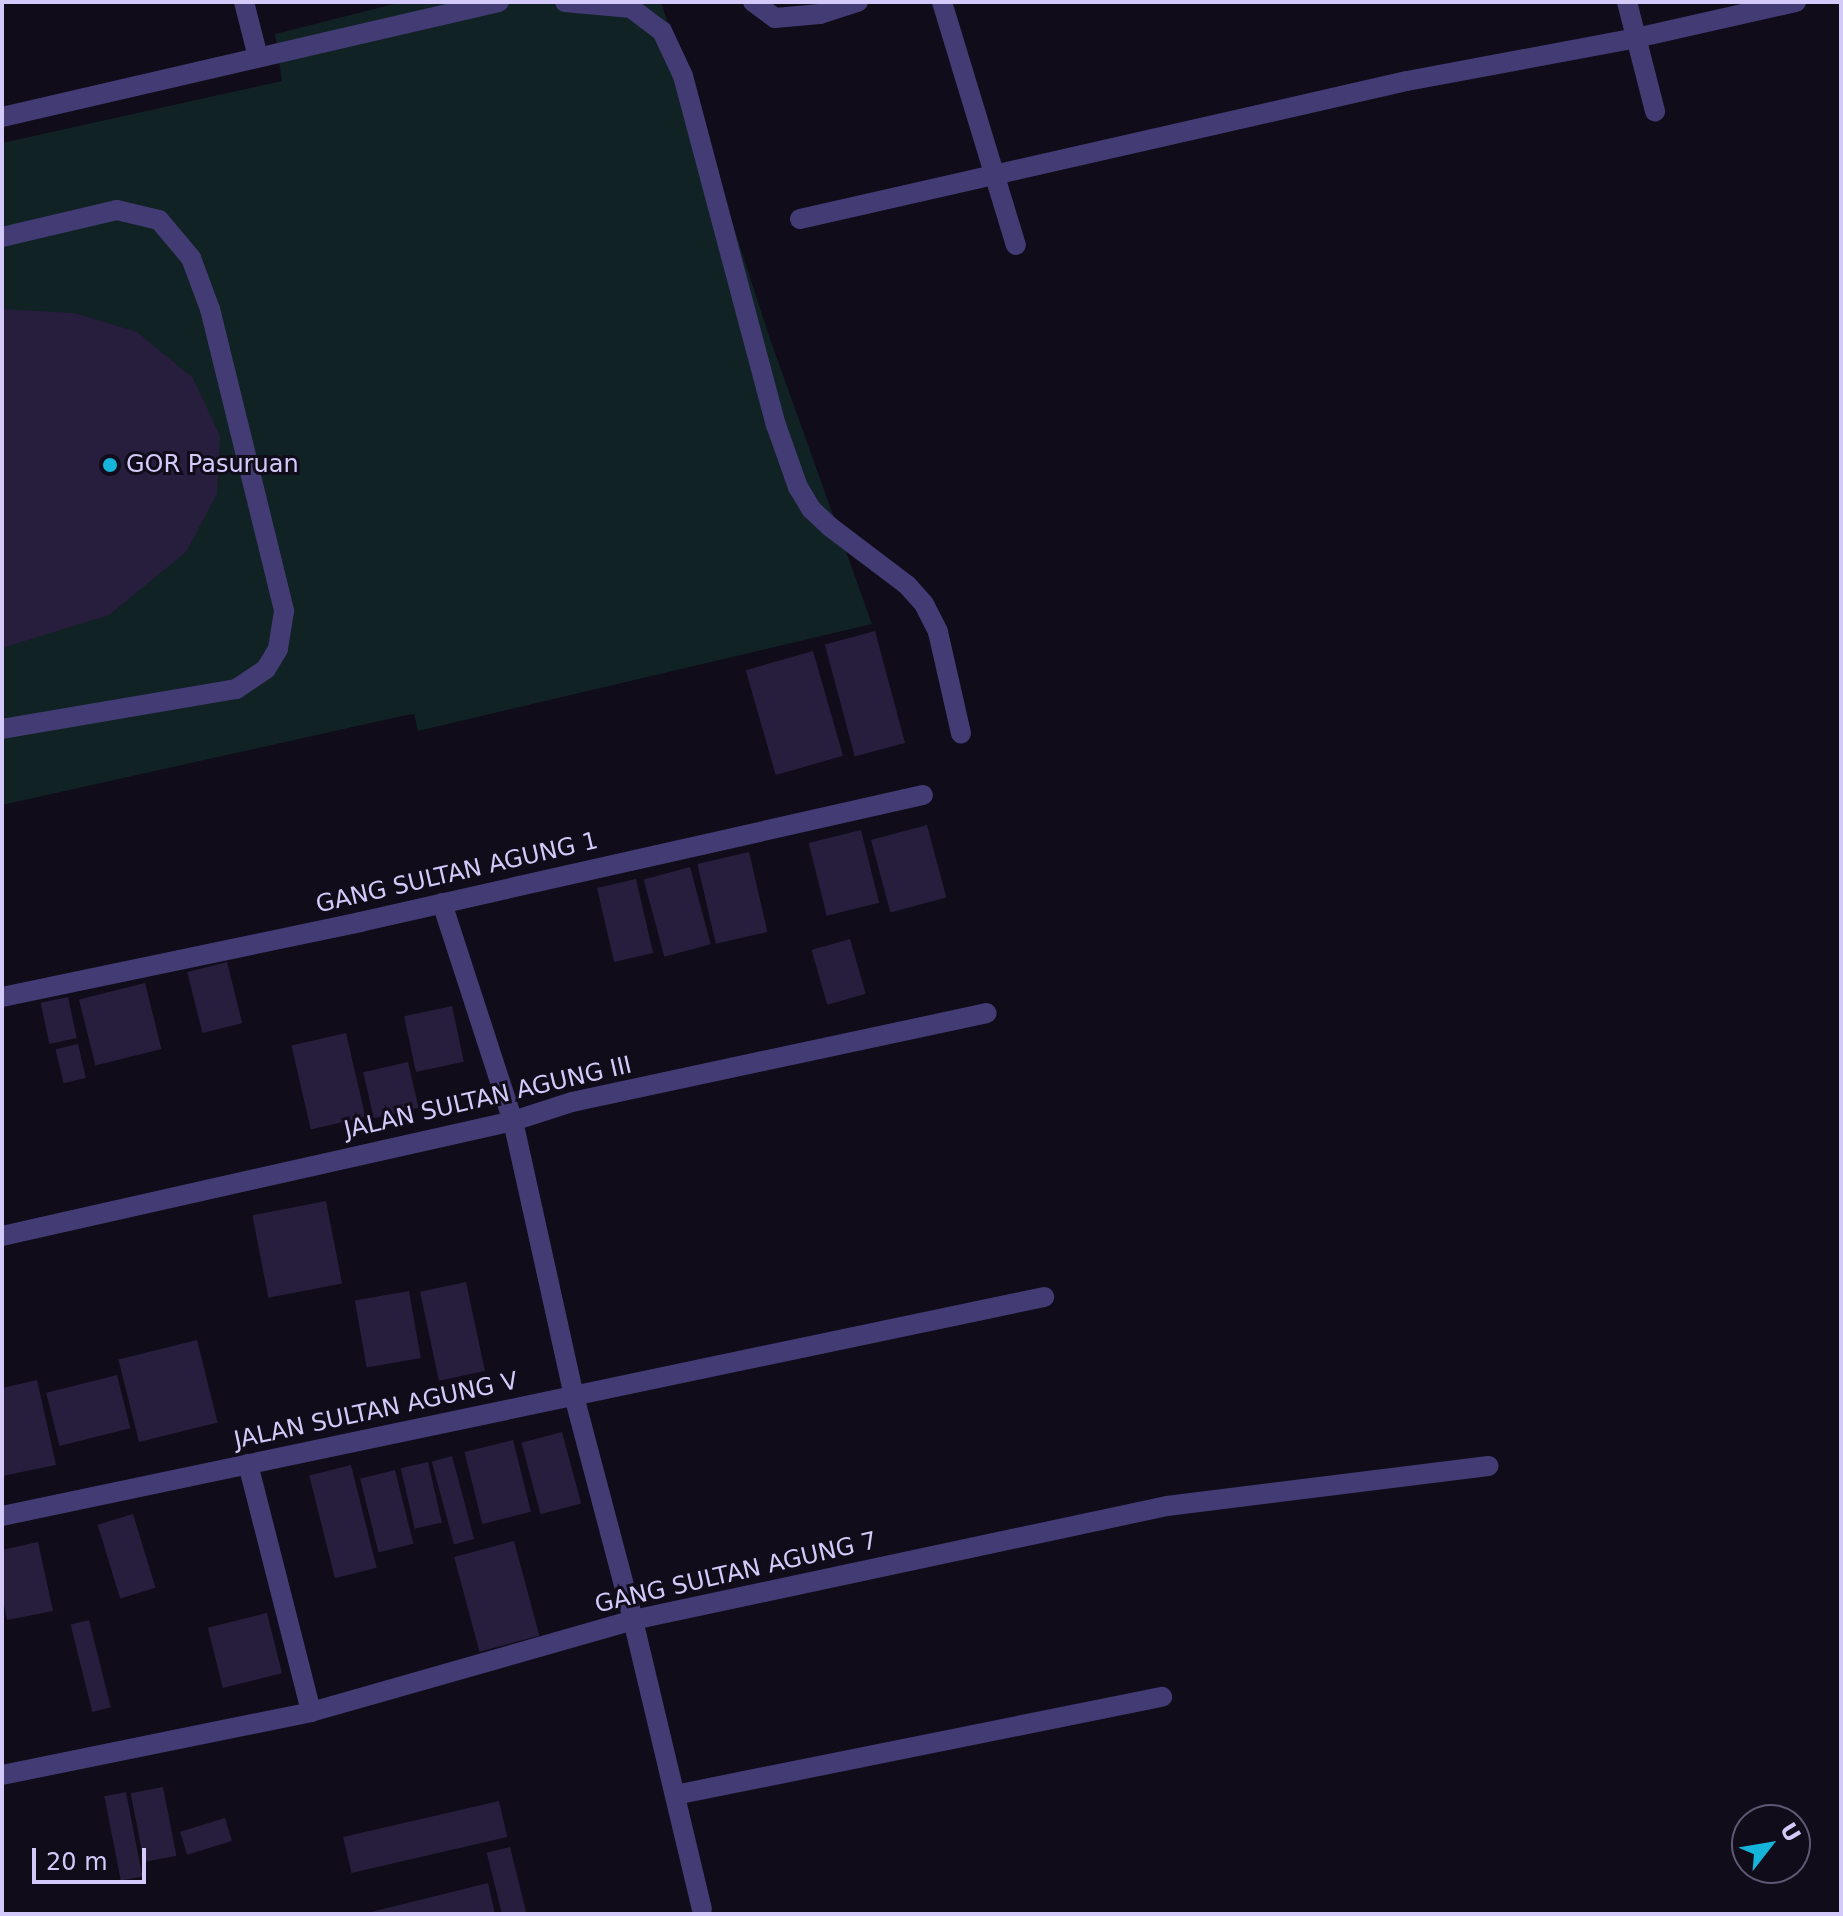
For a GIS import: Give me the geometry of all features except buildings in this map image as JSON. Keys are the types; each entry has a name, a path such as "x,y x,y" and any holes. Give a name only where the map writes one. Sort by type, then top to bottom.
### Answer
{"street":[{"path":"2,117 257,50 499,2"},
{"path":"565,2 631,8 662,31 683,76 776,425 798,487 811,509 829,526 907,585 924,604 938,632 961,733"},
{"path":"753,2 775,18 820,14 858,2"},
{"path":"942,2 1016,245"},
{"path":"1627,2 1655,111"},
{"path":"800,219 1407,81 1636,38 1796,2"},
{"path":"247,12 257,50"},
{"path":"2,237 117,210 159,220 191,258 210,309 284,611 278,649 266,669 236,689 2,729"},
{"name":"GANG SULTAN AGUNG 1","path":"2,997 442,903 923,795"},
{"path":"442,903 513,1121 574,1396 633,1620 702,1909"},
{"name":"JALAN SULTAN AGUNG III","path":"2,1236 513,1121 572,1102 987,1013"},
{"name":"JALAN SULTAN AGUNG V","path":"2,1516 1044,1297"},
{"path":"248,1464 311,1712"},
{"name":"GANG SULTAN AGUNG 7","path":"2,1775 311,1712 633,1620 1167,1506 1489,1466"},
{"path":"675,1795 1162,1697"}],"shaded area":[{"path":"402,2 661,2 769,336 872,624 418,731 414,714 402,716 2,805 2,143 282,81 275,34"}],"place":[{"name":"GOR Pasuruan","path":"110,465"}]}
